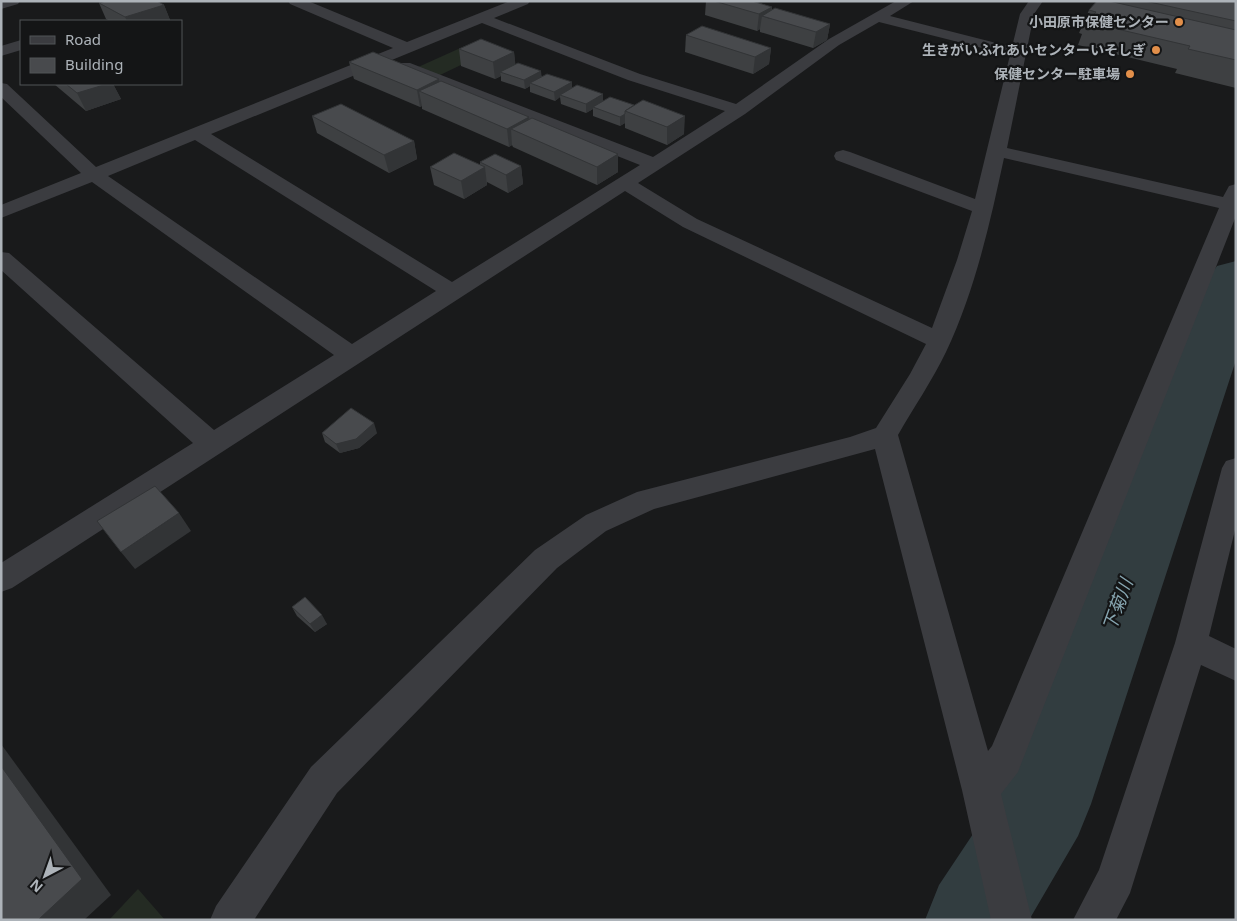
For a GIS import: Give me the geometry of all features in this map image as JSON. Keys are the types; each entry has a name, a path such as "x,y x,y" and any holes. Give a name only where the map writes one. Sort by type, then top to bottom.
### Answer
{"street":[{"path":"1,4 13,1"},
{"path":"295,1 407,48"},
{"path":"1,212 407,48 480,10 501,10 523,1"},
{"path":"3,576 213,445 739,110 834,42 907,1"},
{"path":"230,920 324,780 546,559 596,523 648,500 853,446 885,435 939,341 966,267 984,209 1027,14 1036,1"},
{"path":"480,10 634,77 739,110"},
{"path":"879,18 1019,53"},
{"path":"1,51 20,45"},
{"path":"383,58 654,164"},
{"path":"1,88 94,175 352,356"},
{"path":"197,133 453,292"},
{"path":"981,790 1005,759 1233,198 997,151"},
{"path":"843,156 984,209"},
{"path":"625,183 690,223 939,341"},
{"path":"1,258 213,445"},
{"path":"885,435 981,790 1012,920"},
{"path":"1093,920 1116,879 1192,643 1236,468"},
{"path":"1192,643 1236,666"}],"shaded area":[{"path":"467,45 488,52 438,76 416,68"},
{"path":"138,889 165,920 109,920"}],"building":[{"path":"106,1 157,1 164,5 125,17 99,3"},
{"path":"714,1 752,1 772,7 759,14"},
{"path":"1097,1 1109,1 1236,30 1236,60 1188,49 1190,46 1087,22 1096,12 1089,10"},
{"path":"1145,1 1236,1 1236,21"},
{"path":"775,8 830,24 816,32 762,16"},
{"path":"702,26 771,48 755,57 686,35"},
{"path":"481,39 514,52 493,62 459,49"},
{"path":"373,52 439,79 417,90 349,62"},
{"path":"518,63 541,71 524,80 500,72"},
{"path":"547,74 572,82 554,92 530,83"},
{"path":"441,81 529,117 507,129 419,91"},
{"path":"67,85 104,85 77,93"},
{"path":"577,85 603,94 586,104 560,95"},
{"path":"610,97 634,105 620,117 593,107"},
{"path":"643,100 685,116 667,127 625,111"},
{"path":"341,104 414,141 384,155 312,116"},
{"path":"532,118 618,154 597,167 511,129"},
{"path":"454,153 485,167 461,181 430,167"},
{"path":"495,154 521,166 506,175 480,162"},
{"path":"351,408 374,423 356,439 336,444 322,433"},
{"path":"155,486 179,513 121,552 97,521"},
{"path":"305,597 322,615 310,624 292,607"},
{"path":"1,766 82,879 38,920 1,920"}],"waterway":[{"name":"下菊川","path":"974,920 1046,804 1236,277"}],"place":[{"name":"小田原市保健センター","path":"1179,22"},
{"name":"生きがいふれあいセンターいそしぎ","path":"1156,50"},
{"name":"保健センター駐車場","path":"1130,74"}]}
